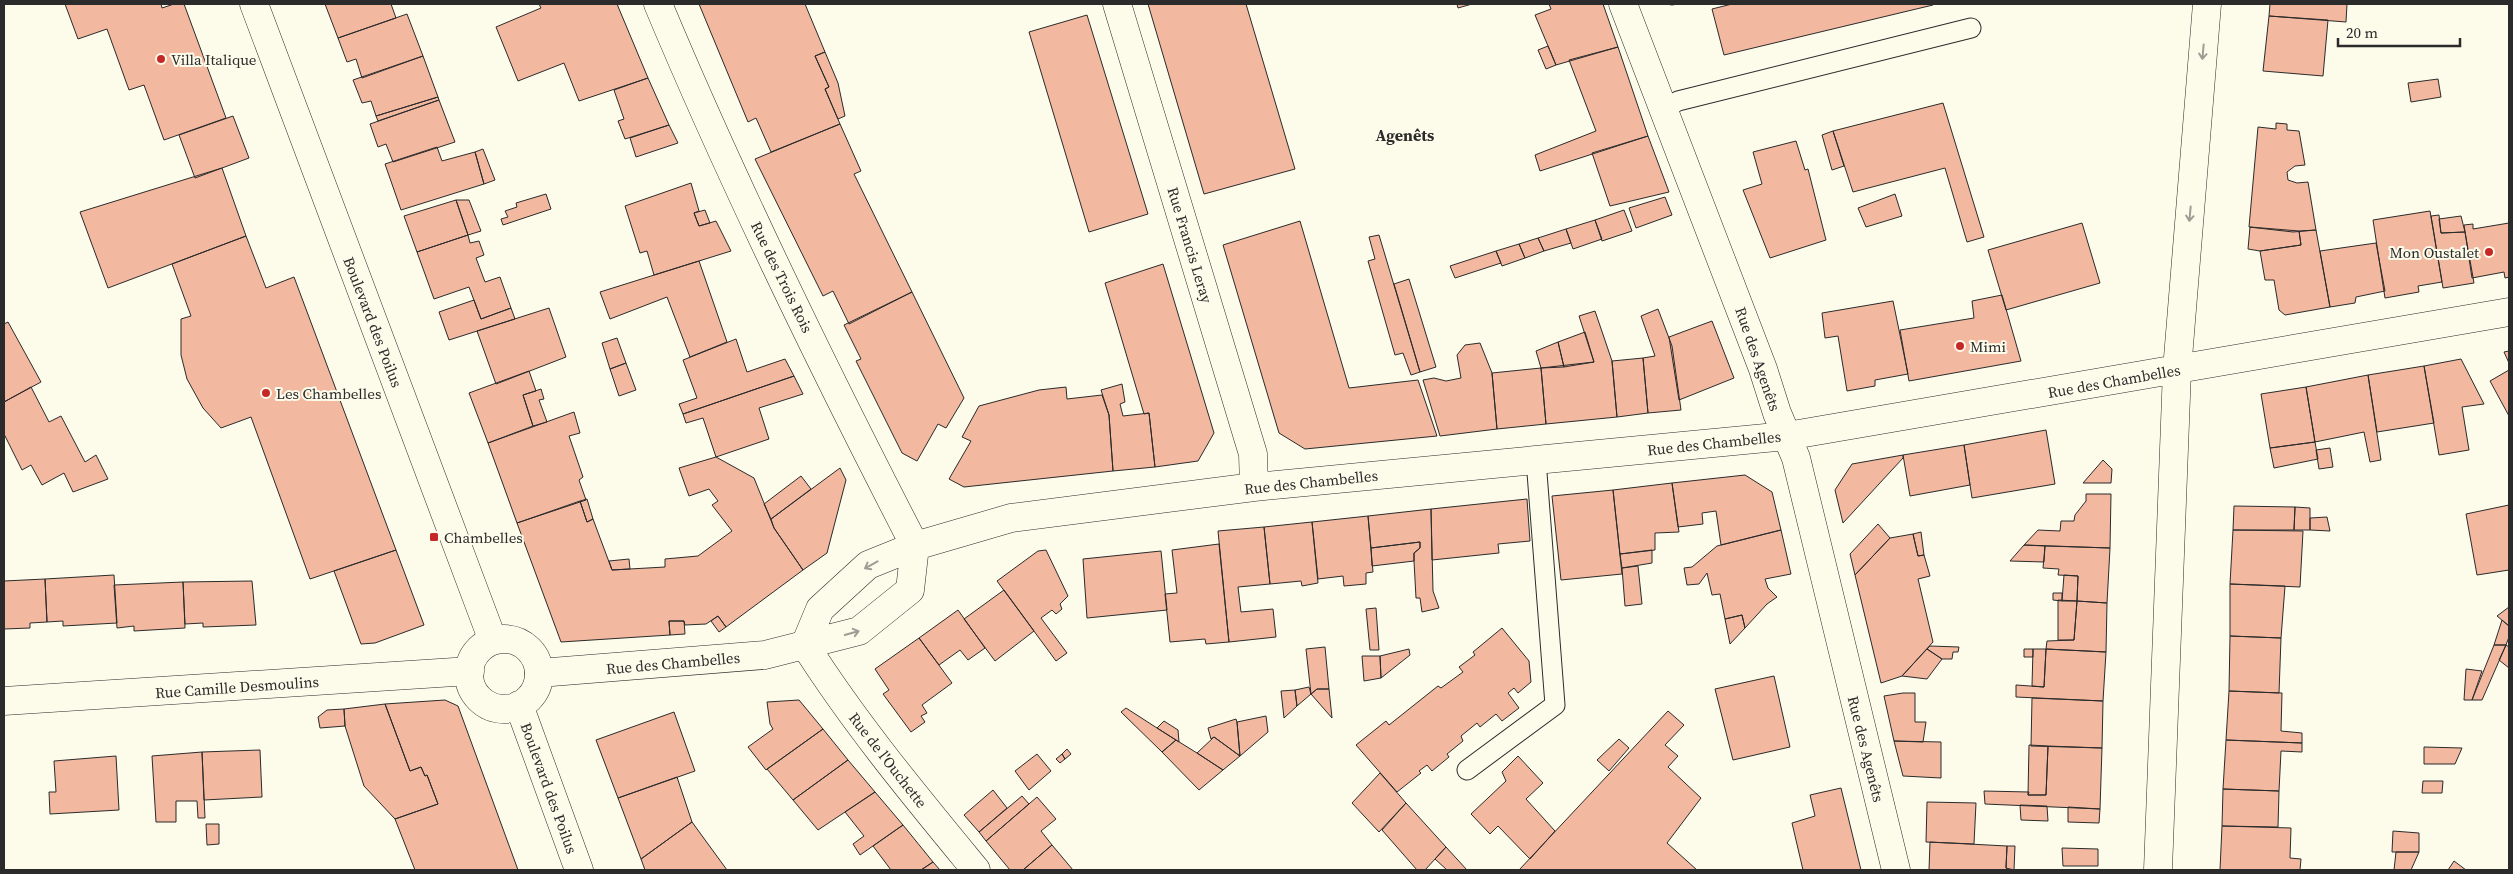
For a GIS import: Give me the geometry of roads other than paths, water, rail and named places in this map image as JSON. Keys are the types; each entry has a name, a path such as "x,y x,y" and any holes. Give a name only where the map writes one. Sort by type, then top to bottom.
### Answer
{"street":[{"name":"Boulevard des Poilus","path":"254,4 493,641"},
{"name":"Rue des Trois Rois","path":"658,4 711,132 882,483 916,546"},
{"name":"Rue Francis Leray","path":"1117,4 1253,454 1254,488"},
{"name":"Rue des Agenêts","path":"1623,4 1763,369 1777,414 1787,436 1802,481 1896,870"},
{"path":"2158,870 2177,370 2207,4"},
{"name":"Rue des Chambelles","path":"805,645 820,609 868,565 916,546 1011,518 1254,488 1787,436 2509,312"},
{"name":"Rue des Chambelles","path":"539,673 765,655 859,631 910,590 916,546"},
{"path":"504,639 524,645 534,658 539,673 534,692 519,705 500,708 490,705 474,691 470,672 474,656 479,650 493,641 504,639"},
{"name":"Rue de l'Ouchette","path":"805,645 826,679 884,759 976,870"},
{"name":"Rue Camille Desmoulins","path":"4,701 470,672"},
{"name":"Boulevard des Poilus","path":"519,705 579,870"}],"lane":[{"path":"1664,109 1678,101 1971,28"},
{"path":"1467,770 1555,706 1536,460"}],"place":[{"name":"Villa Italique","path":"161,59"},
{"name":"Mon Oustalet","path":"2489,252"},
{"name":"Mimi","path":"1960,346"},
{"name":"Les Chambelles","path":"266,393"},
{"name":"Chambelles","path":"434,537"}],"district":[{"name":"Agenêts","path":"1405,135"}]}
